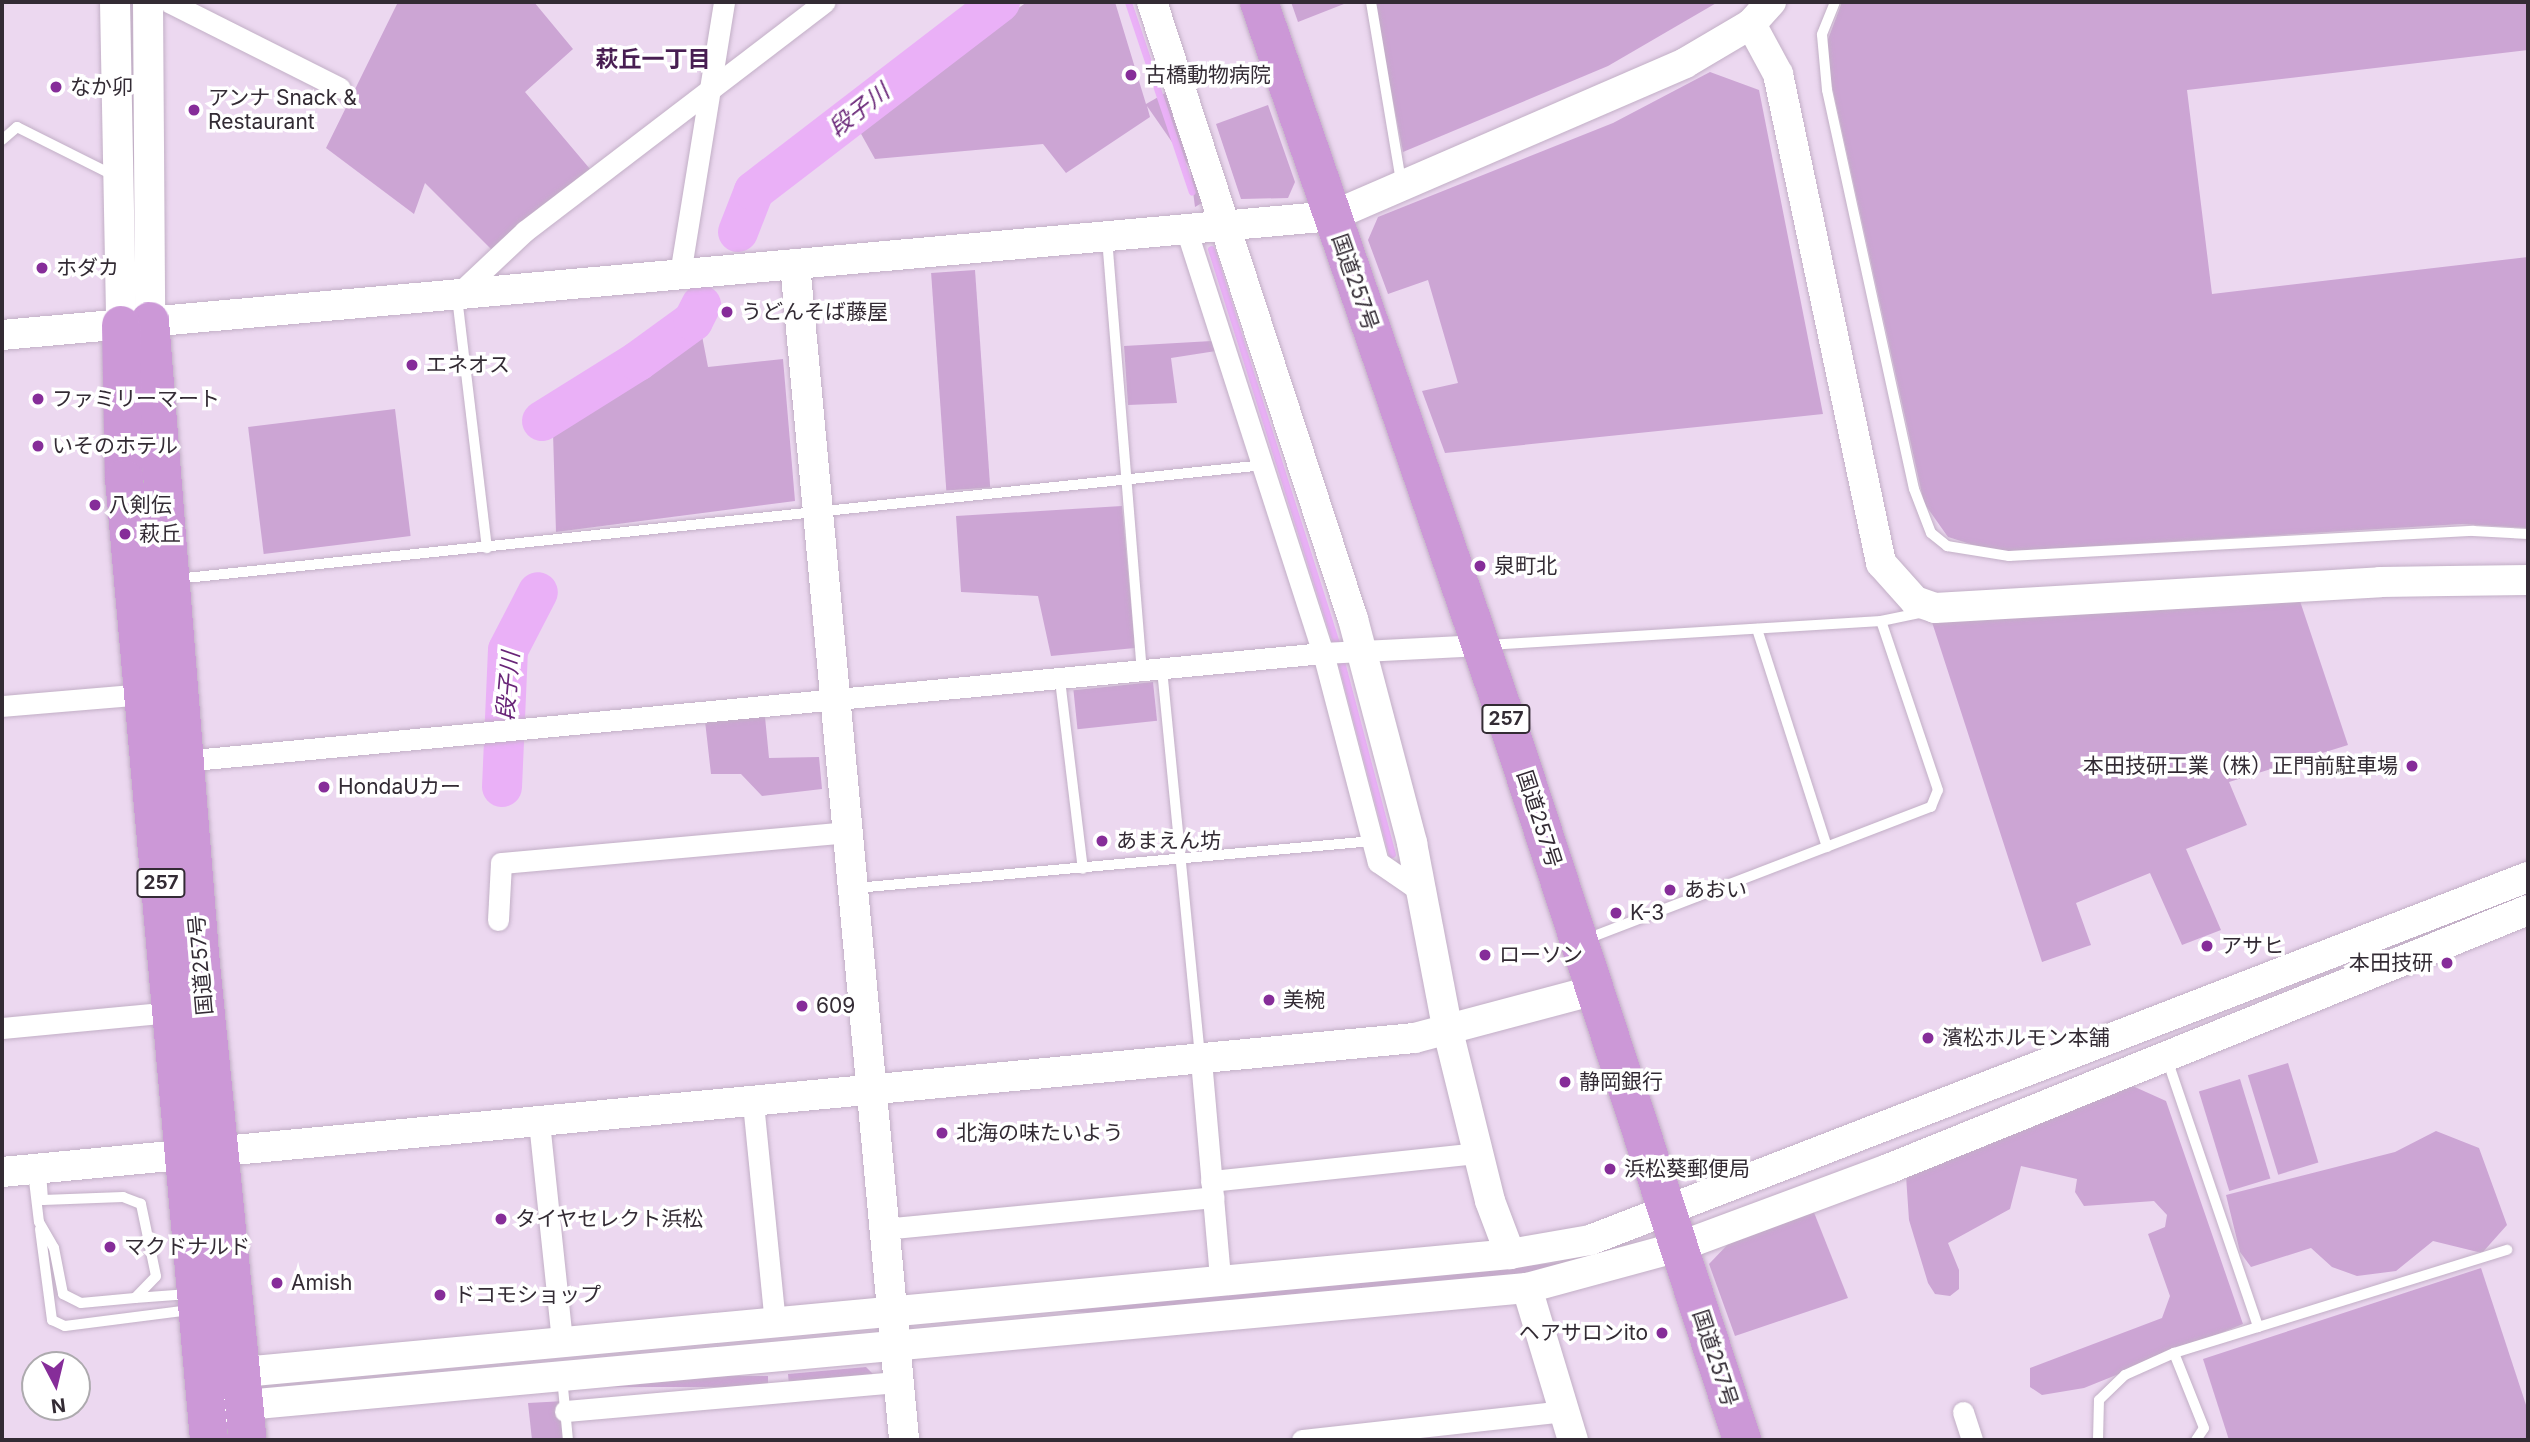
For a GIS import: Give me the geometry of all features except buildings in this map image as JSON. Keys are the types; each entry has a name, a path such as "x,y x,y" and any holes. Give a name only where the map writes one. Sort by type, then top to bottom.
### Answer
{"highway":[{"name":"国道257号","path":"1259,2 1481,645 1742,1440"},
{"name":"国道257号","path":"136,323 169,580 183,761 202,1153 195,1302 207,1425"},
{"name":"国道257号","path":"136,323 124,478 145,694 170,1013 202,1153 245,1406"}],"street":[{"path":"115,2 116,176 136,323"},
{"path":"136,323 148,2"},
{"path":"169,2 340,88"},
{"path":"680,274 724,2"},
{"path":"457,295 526,230 824,2"},
{"path":"1152,2 1362,653 1423,893 1448,1031 1478,1153 1510,1254"},
{"path":"2,335 1107,234 1332,216 1685,63 1751,24 1770,2"},
{"path":"1751,24 1778,74 1881,563 1895,585 1935,608 2380,582 2528,580"},
{"path":"1186,229 1266,465 1323,653 1378,862 1423,893"},
{"path":"795,264 904,1440"},
{"path":"183,761 834,703 1323,653 1481,645"},
{"path":"2,706 145,694"},
{"path":"498,920 502,863 847,832"},
{"path":"245,1406 894,1343 1527,1288 1672,1231 2528,877"},
{"path":"207,1425 245,1406 562,1340 1220,1278 1510,1254 1590,1240 1672,1231 2166,1056 2528,910"},
{"path":"2,1172 1201,1060 1448,1031 1595,990"},
{"path":"2,1028 170,1013"},
{"path":"1201,1060 1220,1278"},
{"path":"753,1103 775,1322"},
{"path":"539,1122 562,1340"},
{"path":"883,1229 1478,1153"},
{"path":"1527,1288 1573,1440"},
{"path":"565,1411 898,1382"},
{"path":"1302,1440 1565,1411"},
{"path":"1963,1412 1972,1440"}],"lane":[{"path":"1371,2 1401,185"},
{"path":"1835,2 1822,35 1827,90 1914,489 1931,533 1947,546 2009,556 2473,531 2528,534"},
{"path":"2,140 17,127 116,176"},
{"path":"1107,234 1127,481 1152,670 1184,860 1201,1060"},
{"path":"457,295 487,548"},
{"path":"169,580 1266,465"},
{"path":"1481,645 1881,621 1935,608"},
{"path":"1580,942 1931,807 1938,790 1881,621"},
{"path":"1757,629 1827,847"},
{"path":"1060,680 1083,869"},
{"path":"852,888 1372,841"},
{"path":"2166,1056 2258,1327"},
{"path":"37,1168 39,1222 52,1321 65,1326 195,1302"},
{"path":"37,1168 43,1200 123,1197 141,1204 156,1276 135,1298"},
{"path":"39,1222 54,1248 63,1294 81,1303 135,1298 195,1302"},
{"path":"2098,1440 2099,1400 2124,1375 2174,1353 2507,1250"},
{"path":"2174,1353 2208,1440"},
{"path":"562,1376 568,1440"},
{"path":"2196,1440 2204,1428"}],"shaded area":[{"path":"398,2 534,2 573,49 525,92 590,169 493,251 425,183 414,214 326,148"},
{"path":"1027,2 1115,2 1146,104 1181,84 1217,194 1195,207 1190,168 1147,106 1150,117 1066,173 1043,144 875,159 855,123"},
{"path":"1291,2 1349,2 1298,22"},
{"path":"1374,2 1718,2 1608,66 1403,152"},
{"path":"1842,2 2528,2 2528,50 2187,90 2212,294 2528,257 2528,528 2462,524 1996,552 1948,537 1924,503 1829,72 1827,42"},
{"path":"1710,72 1759,90 1823,414 1445,453 1422,391 1458,383 1428,280 1388,294 1368,240 1378,217 1613,123"},
{"path":"1268,105 1295,182 1288,198 1241,199 1216,124"},
{"path":"975,270 990,487 946,491 931,273"},
{"path":"698,315 708,367 783,359 795,501 556,532 553,433 566,389"},
{"path":"1212,341 1216,351 1171,358 1177,403 1128,405 1124,346"},
{"path":"395,409 411,536 264,554 248,427"},
{"path":"1122,506 1135,648 1051,656 1038,596 961,592 956,516"},
{"path":"2300,601 2348,745 2229,782 2247,825 2186,849 2221,930 2182,945 2150,873 2076,903 2091,945 2042,962 1930,616"},
{"path":"1153,682 1157,721 1078,729 1073,690"},
{"path":"765,717 769,758 819,757 822,789 762,796 741,774 711,774 705,721"},
{"path":"2288,1063 2318,1162 2278,1175 2248,1075"},
{"path":"2240,1079 2270,1178 2229,1191 2199,1092"},
{"path":"2126,1083 2166,1101 2243,1324 2084,1388 2042,1395 2030,1387 2030,1368 2162,1318 2170,1296 2148,1234 2165,1227 2167,1215 2154,1201 2084,1206 2075,1192 2077,1179 2021,1166 2010,1209 1948,1243 1959,1270 1959,1289 1950,1296 1935,1294 1928,1283 1909,1220 1906,1176"},
{"path":"2436,1131 2479,1148 2507,1225 2482,1253 2433,1241 2396,1271 2357,1276 2332,1267 2311,1248 2251,1267 2240,1252 2226,1195 2395,1152"},
{"path":"1813,1210 1848,1298 1735,1336 1709,1264 1731,1241"},
{"path":"1577,1261 1546,1273 1113,1314 1045,1310"},
{"path":"2481,1268 2528,1411 2528,1440 2229,1440 2203,1359"},
{"path":"866,1367 875,1376 789,1385 788,1374"},
{"path":"575,1376 768,1376 768,1387 575,1387"},
{"path":"565,1401 569,1440 532,1440 528,1403"}],"waterway":[{"name":"段子川","path":"738,232 754,191 1000,2"},
{"path":"1128,2 1192,192"},
{"path":"1211,249 1338,650 1392,854"},
{"name":"段子川","path":"542,421 638,361 693,321 701,305"},
{"name":"段子川","path":"502,787 508,650 538,592"}],"place":[{"name":"古橋動物病院","path":"1131,75"},
{"name":"なか卯","path":"56,87"},
{"name":"アンナ Snack & Restaurant","path":"194,110"},
{"name":"ホダカ","path":"42,268"},
{"name":"うどんそば藤屋","path":"727,312"},
{"name":"エネオス","path":"412,365"},
{"name":"ファミリーマート","path":"38,399"},
{"name":"いそのホテル","path":"38,446"},
{"name":"八剣伝","path":"95,505"},
{"name":"萩丘","path":"125,534"},
{"name":"泉町北","path":"1480,566"},
{"name":"本田技研工業（株）正門前駐車場","path":"2412,766"},
{"name":"HondaUカー","path":"324,787"},
{"name":"あまえん坊","path":"1102,841"},
{"name":"あおい","path":"1670,890"},
{"name":"K-3","path":"1616,913"},
{"name":"アサヒ","path":"2207,946"},
{"name":"ローソン","path":"1485,955"},
{"name":"本田技研","path":"2447,963"},
{"name":"美椀","path":"1269,1000"},
{"name":"609","path":"802,1006"},
{"name":"濱松ホルモン本舗","path":"1928,1038"},
{"name":"静岡銀行","path":"1565,1082"},
{"name":"北海の味たいよう","path":"942,1133"},
{"name":"浜松葵郵便局","path":"1610,1169"},
{"name":"タイヤセレクト浜松","path":"501,1219"},
{"name":"マクドナルド","path":"110,1247"},
{"name":"Amish","path":"277,1283"},
{"name":"ドコモショップ","path":"440,1295"},
{"name":"ヘアサロンito","path":"1662,1333"}],"district":[{"name":"萩丘一丁目","path":"653,59"}]}
